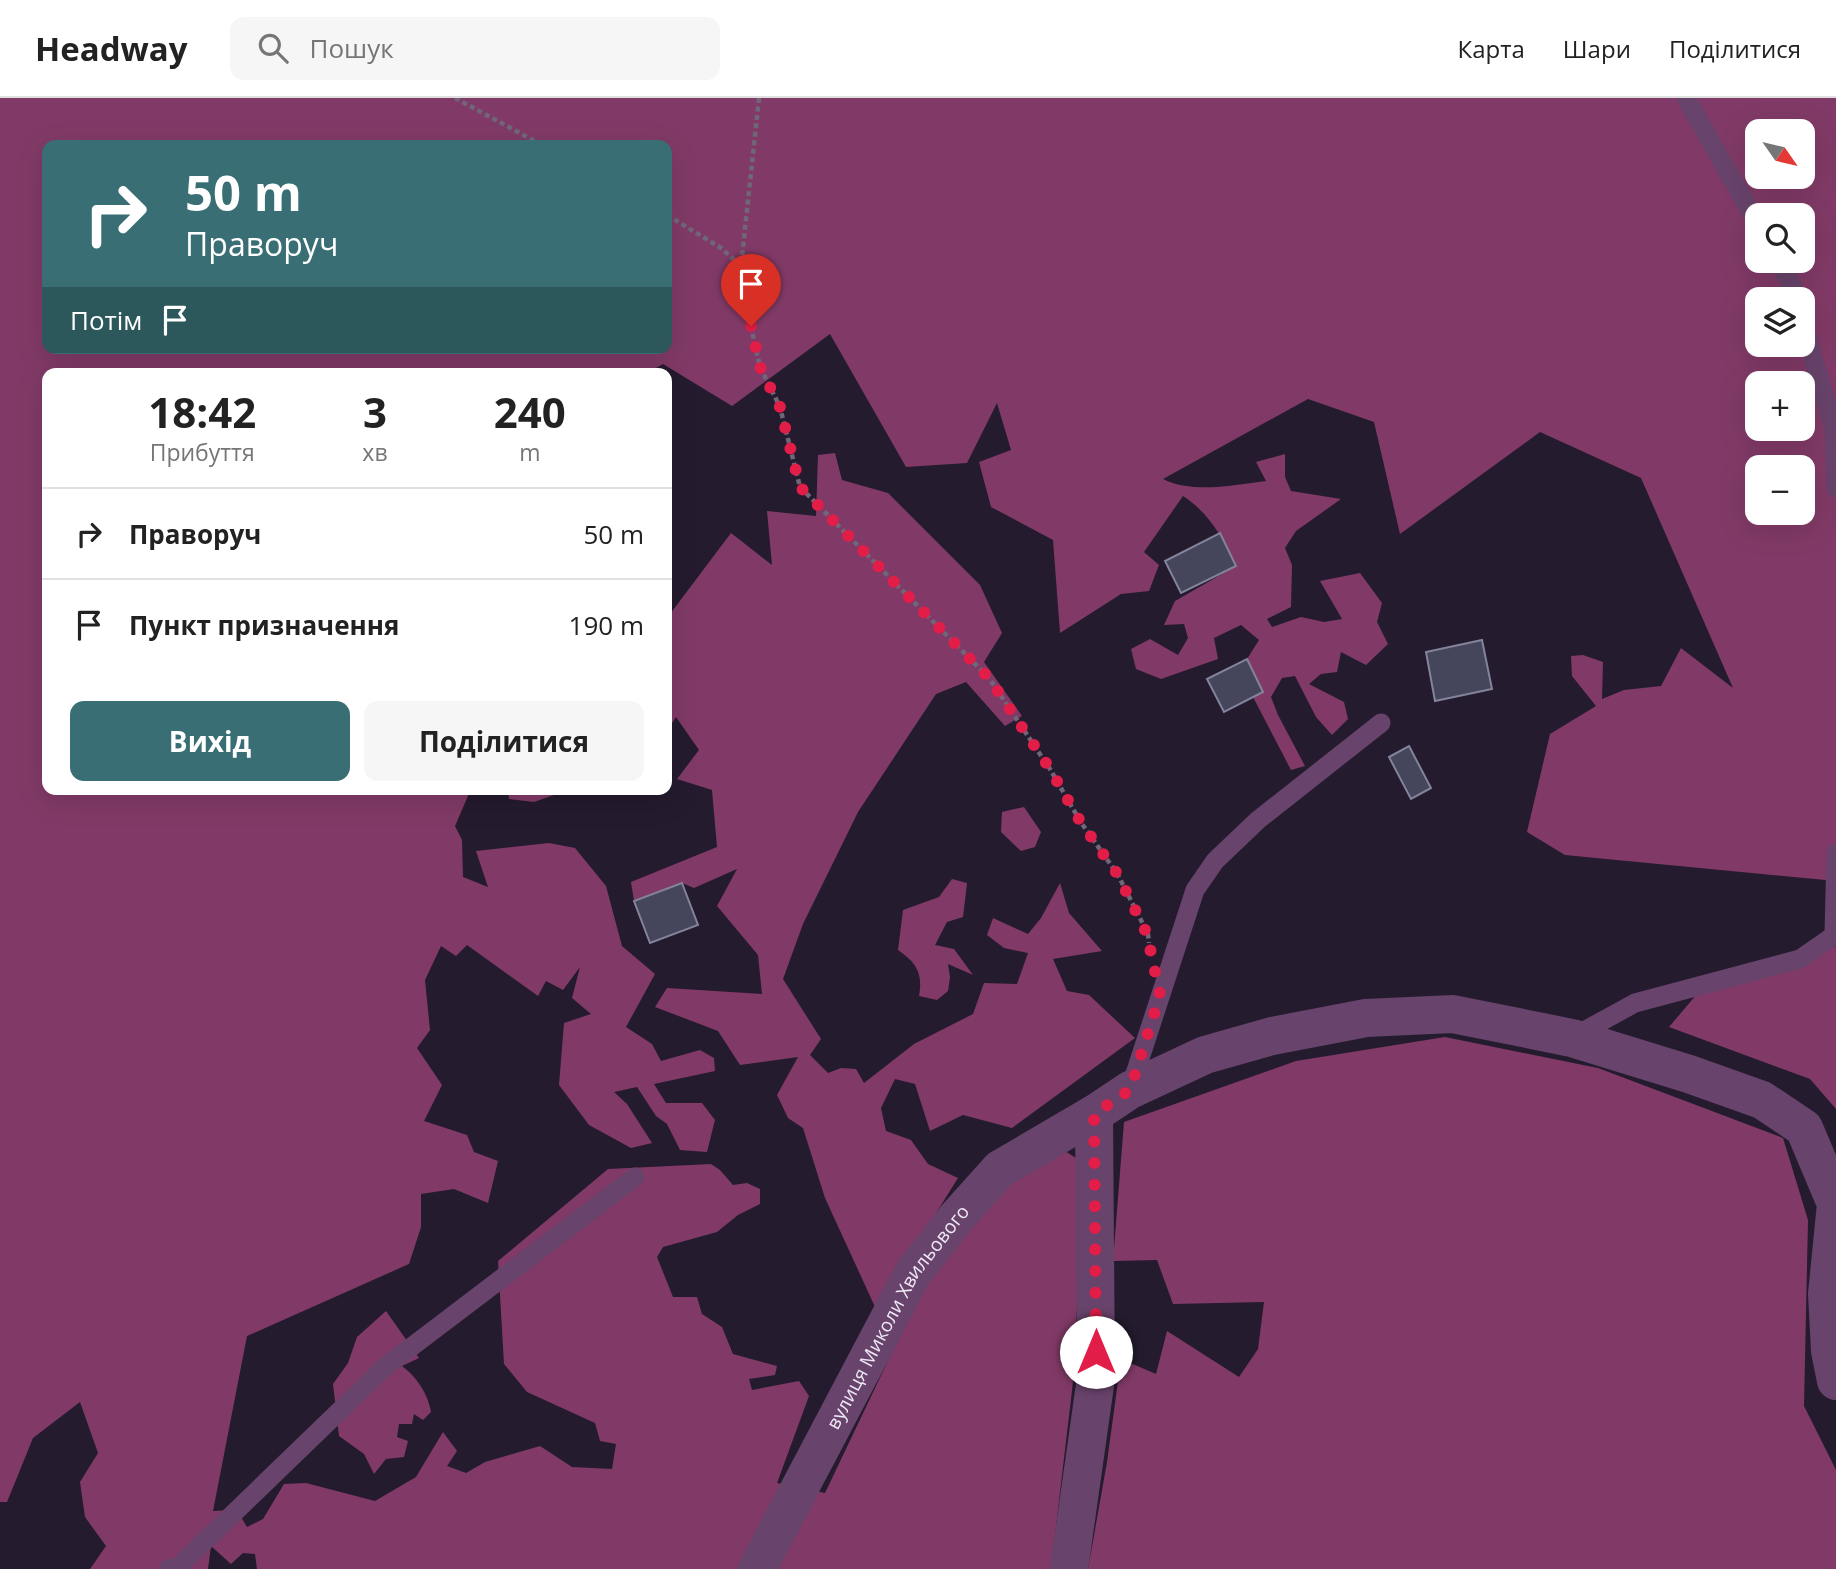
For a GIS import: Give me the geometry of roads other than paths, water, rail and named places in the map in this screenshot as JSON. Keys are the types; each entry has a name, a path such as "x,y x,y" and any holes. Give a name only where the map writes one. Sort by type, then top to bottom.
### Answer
{"street":[{"name":"вулиця Миколи Хвильового","path":"757,1569 913,1273 956,1218 1000,1169 1130,1090 1205,1055 1272,1036 1366,1018 1453,1014 1572,1038 1762,1100 1804,1128 1836,1204 1827,1294 1829,1352 1836,1381"},
{"path":"1069,1569 1096,1378 1094,1114"}],"lane":[{"path":"1686,98 1746,203"},
{"path":"1813,357 1834,429 1836,488"},
{"path":"1130,1090 1195,890 1215,861 1258,820 1381,723"},
{"path":"1572,1038 1634,1003 1800,959 1835,934 1836,853"},
{"path":"168,1569 178,1567 385,1367 635,1177"}]}
